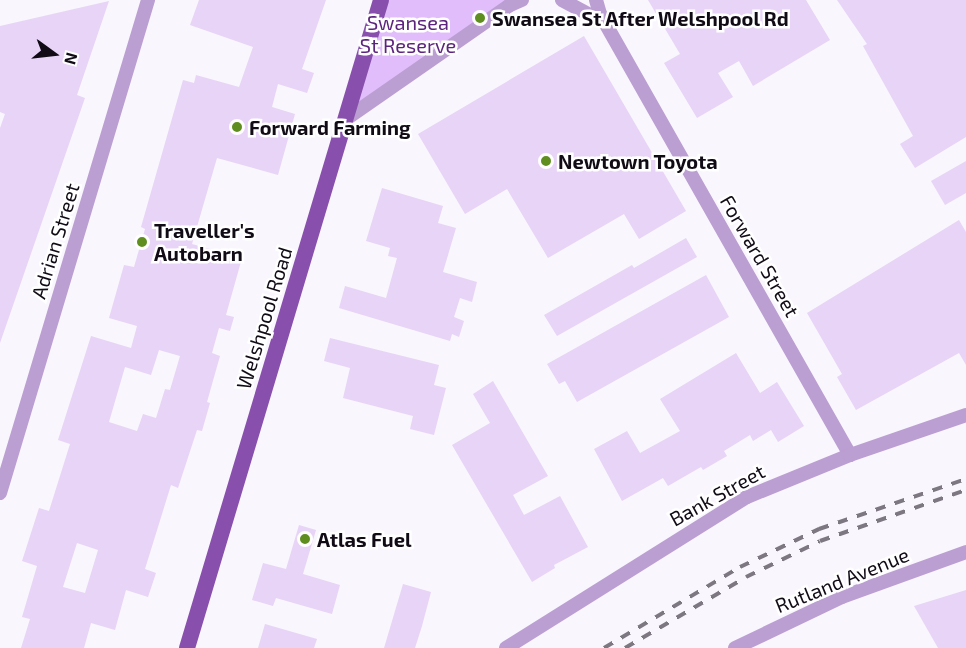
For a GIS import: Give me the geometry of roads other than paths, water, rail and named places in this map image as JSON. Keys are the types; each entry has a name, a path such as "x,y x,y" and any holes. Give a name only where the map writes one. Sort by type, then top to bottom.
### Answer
{"main road":[{"name":"Welshpool Road","path":"187,648 381,0"}],"street":[{"name":"Adrian Street","path":"0,493 148,0"},
{"path":"562,0 603,19"},
{"name":"Forward Street","path":"584,0 603,19"},
{"name":"Forward Street","path":"596,0 603,19 850,455"},
{"path":"346,119 515,2"},
{"name":"Bank Street","path":"506,648 727,508 780,482 966,415"},
{"name":"Rutland Avenue","path":"735,648 842,597 966,552"}],"railway":[{"path":"604,648 740,567 819,529 966,479"},
{"path":"625,648 746,577 820,541 966,490"}],"place":[{"name":"Swansea St After Welshpool Rd","path":"480,18"},
{"name":"Forward Farming","path":"237,127"},
{"name":"Newtown Toyota","path":"546,161"},
{"name":"Traveller's Autobarn","path":"142,242"},
{"name":"Atlas Fuel","path":"305,539"}],"park label":[{"name":"Swansea St Reserve","path":"408,34"}]}
